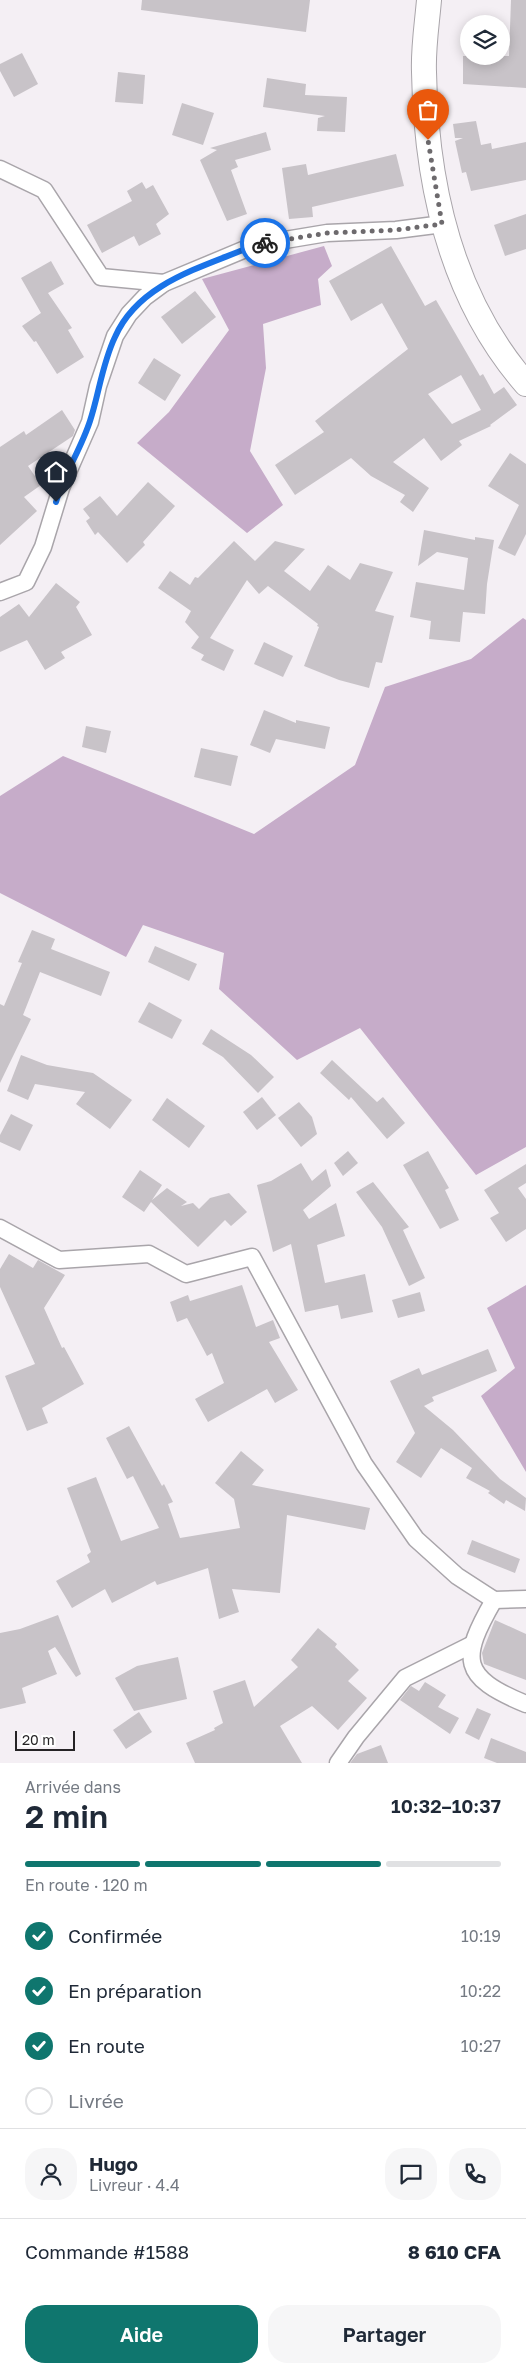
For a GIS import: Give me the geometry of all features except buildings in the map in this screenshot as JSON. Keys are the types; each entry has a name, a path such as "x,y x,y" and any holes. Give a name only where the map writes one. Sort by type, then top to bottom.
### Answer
{"main road":[{"path":"429,0 424,70 426,124 442,224 456,270 478,313 506,361 526,384"}],"street":[{"path":"0,169 44,190 101,277 164,284"},
{"path":"0,592 26,582 43,547 60,488 90,422 98,386 115,336 129,314 146,297 164,284 255,245 327,233 396,230 442,224"},
{"path":"0,1228 59,1260 149,1254 186,1274 252,1257 364,1464 416,1539 457,1576 494,1600 526,1599"},
{"path":"494,1600 478,1627 471,1645 471,1658 479,1679 506,1696 526,1704"},
{"path":"338,1763 356,1737 404,1678 471,1645"}],"shaded area":[{"path":"324,246 332,266 318,279 321,305 263,324 266,368 250,451 283,505 247,533 137,443 169,412 229,330 202,279"},
{"path":"523,618 526,620 526,1147 476,1175 360,1028 297,1060 219,989 224,953 143,925 126,957 0,893 0,796 63,756 254,834 355,765 385,687 471,659"},
{"path":"526,1285 526,1472 481,1396 515,1368 487,1308"}],"way so far":[{"path":"265,243 327,233 396,230 442,224 428,140"}],"route":[{"path":"56,502 60,488 90,422 98,386 115,336 129,314 146,297 164,284 255,245 265,243"}]}
